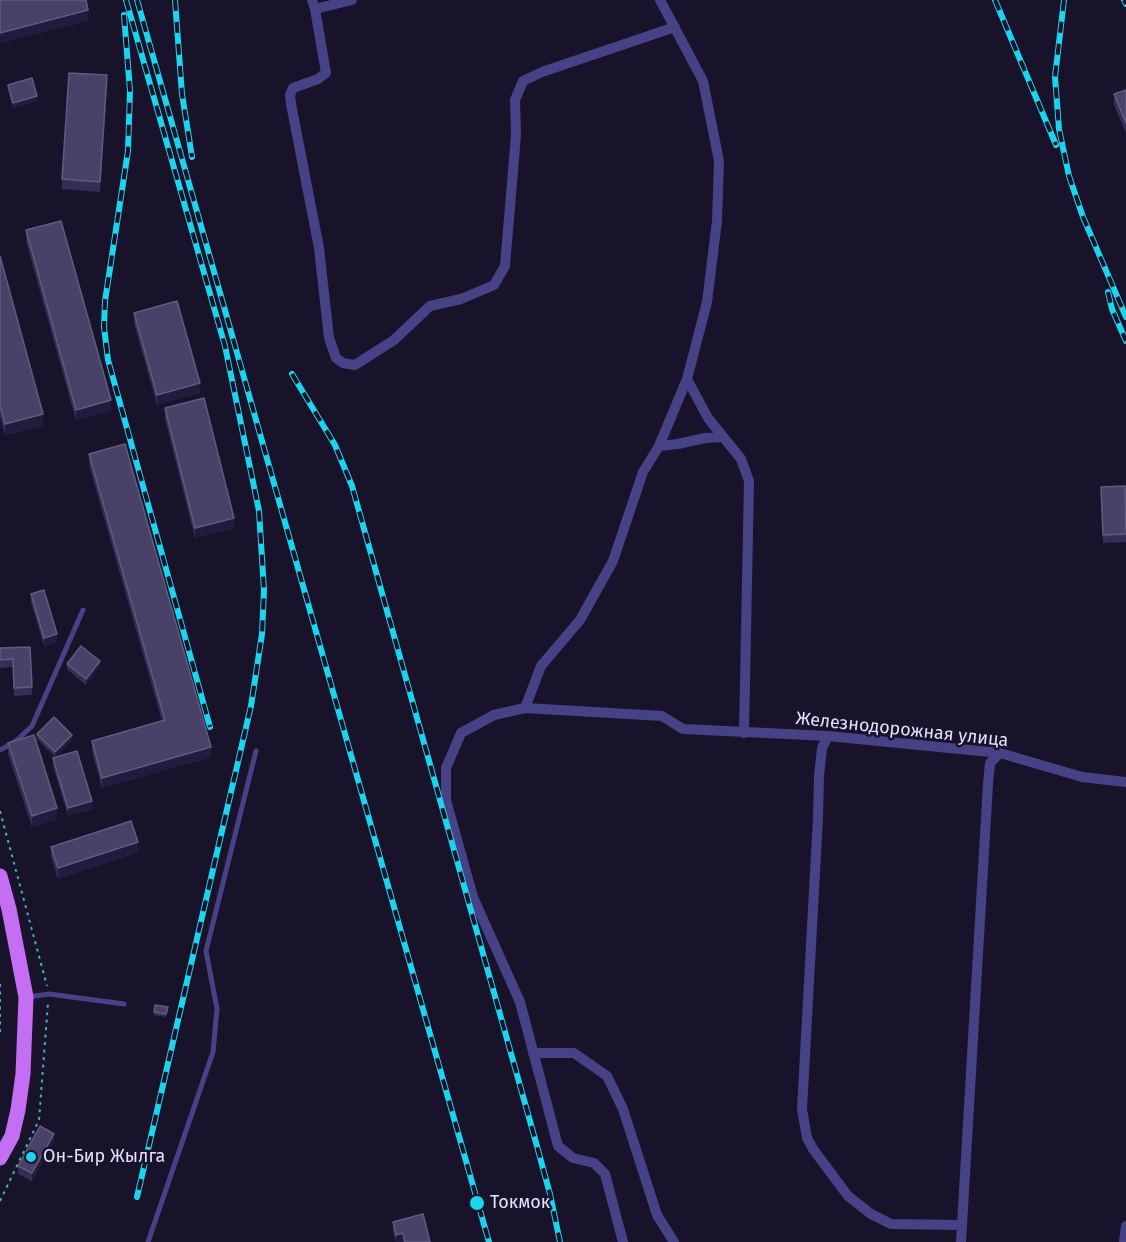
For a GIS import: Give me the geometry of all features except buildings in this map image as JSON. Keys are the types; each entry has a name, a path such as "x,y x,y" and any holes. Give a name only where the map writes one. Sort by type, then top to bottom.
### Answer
{"main road":[{"path":"0,876 5,911 26,997 23,1074 18,1110 12,1136 0,1158"}],"street":[{"path":"352,0 314,4 326,73 318,79 293,88 290,95 319,248 329,338 336,358 343,363 355,365 394,340 430,306 461,299 494,285 505,266 516,135 515,100 523,81 542,72 675,27"},
{"path":"525,708 541,666 580,620 613,561 644,472 659,446 687,379 707,302 717,221 719,161 703,81 660,0"},
{"path":"687,379 708,418 741,459 749,481 744,733"},
{"path":"659,446 722,437"},
{"name":"Железнодорожная улица","path":"623,1242 604,1173 594,1163 573,1158 558,1146 520,1002 473,897 446,800 446,768 461,732 494,715 525,708 662,716 683,729 828,736 1000,753 1082,777 1126,782"},
{"path":"828,736 822,748 819,776 802,1108 807,1138 848,1196 871,1214 891,1224 961,1226"},
{"path":"961,1242 988,784 990,763 1000,753"},
{"path":"533,1053 574,1053 608,1076 623,1109 657,1215 674,1242"},
{"path":"1124,1242 1126,1226"}],"lane":[{"path":"0,750 16,741 32,726 83,610"},
{"path":"148,1242 213,1052 217,1009 206,951 256,751"},
{"path":"26,997 49,994 124,1005"}],"path":[{"path":"0,984 0,1034"}],"railway":[{"path":"126,0 225,346 259,511 264,590 262,634 251,706 137,1197"},
{"path":"137,0 489,1242"},
{"path":"175,0 182,94 192,157"},
{"path":"995,0 1056,145"},
{"path":"1064,0 1055,77 1059,129 1069,176 1083,217 1126,317"},
{"path":"1124,0 1126,4"},
{"path":"124,15 130,91 128,151 105,301 104,327 108,360 210,727"},
{"path":"1108,292 1112,309 1126,341"},
{"path":"292,374 335,445 352,486 535,1139 560,1242"}],"place":[{"name":"Он-Бир Жылга","path":"31,1157"},
{"name":"Токмок","path":"477,1203"}]}
